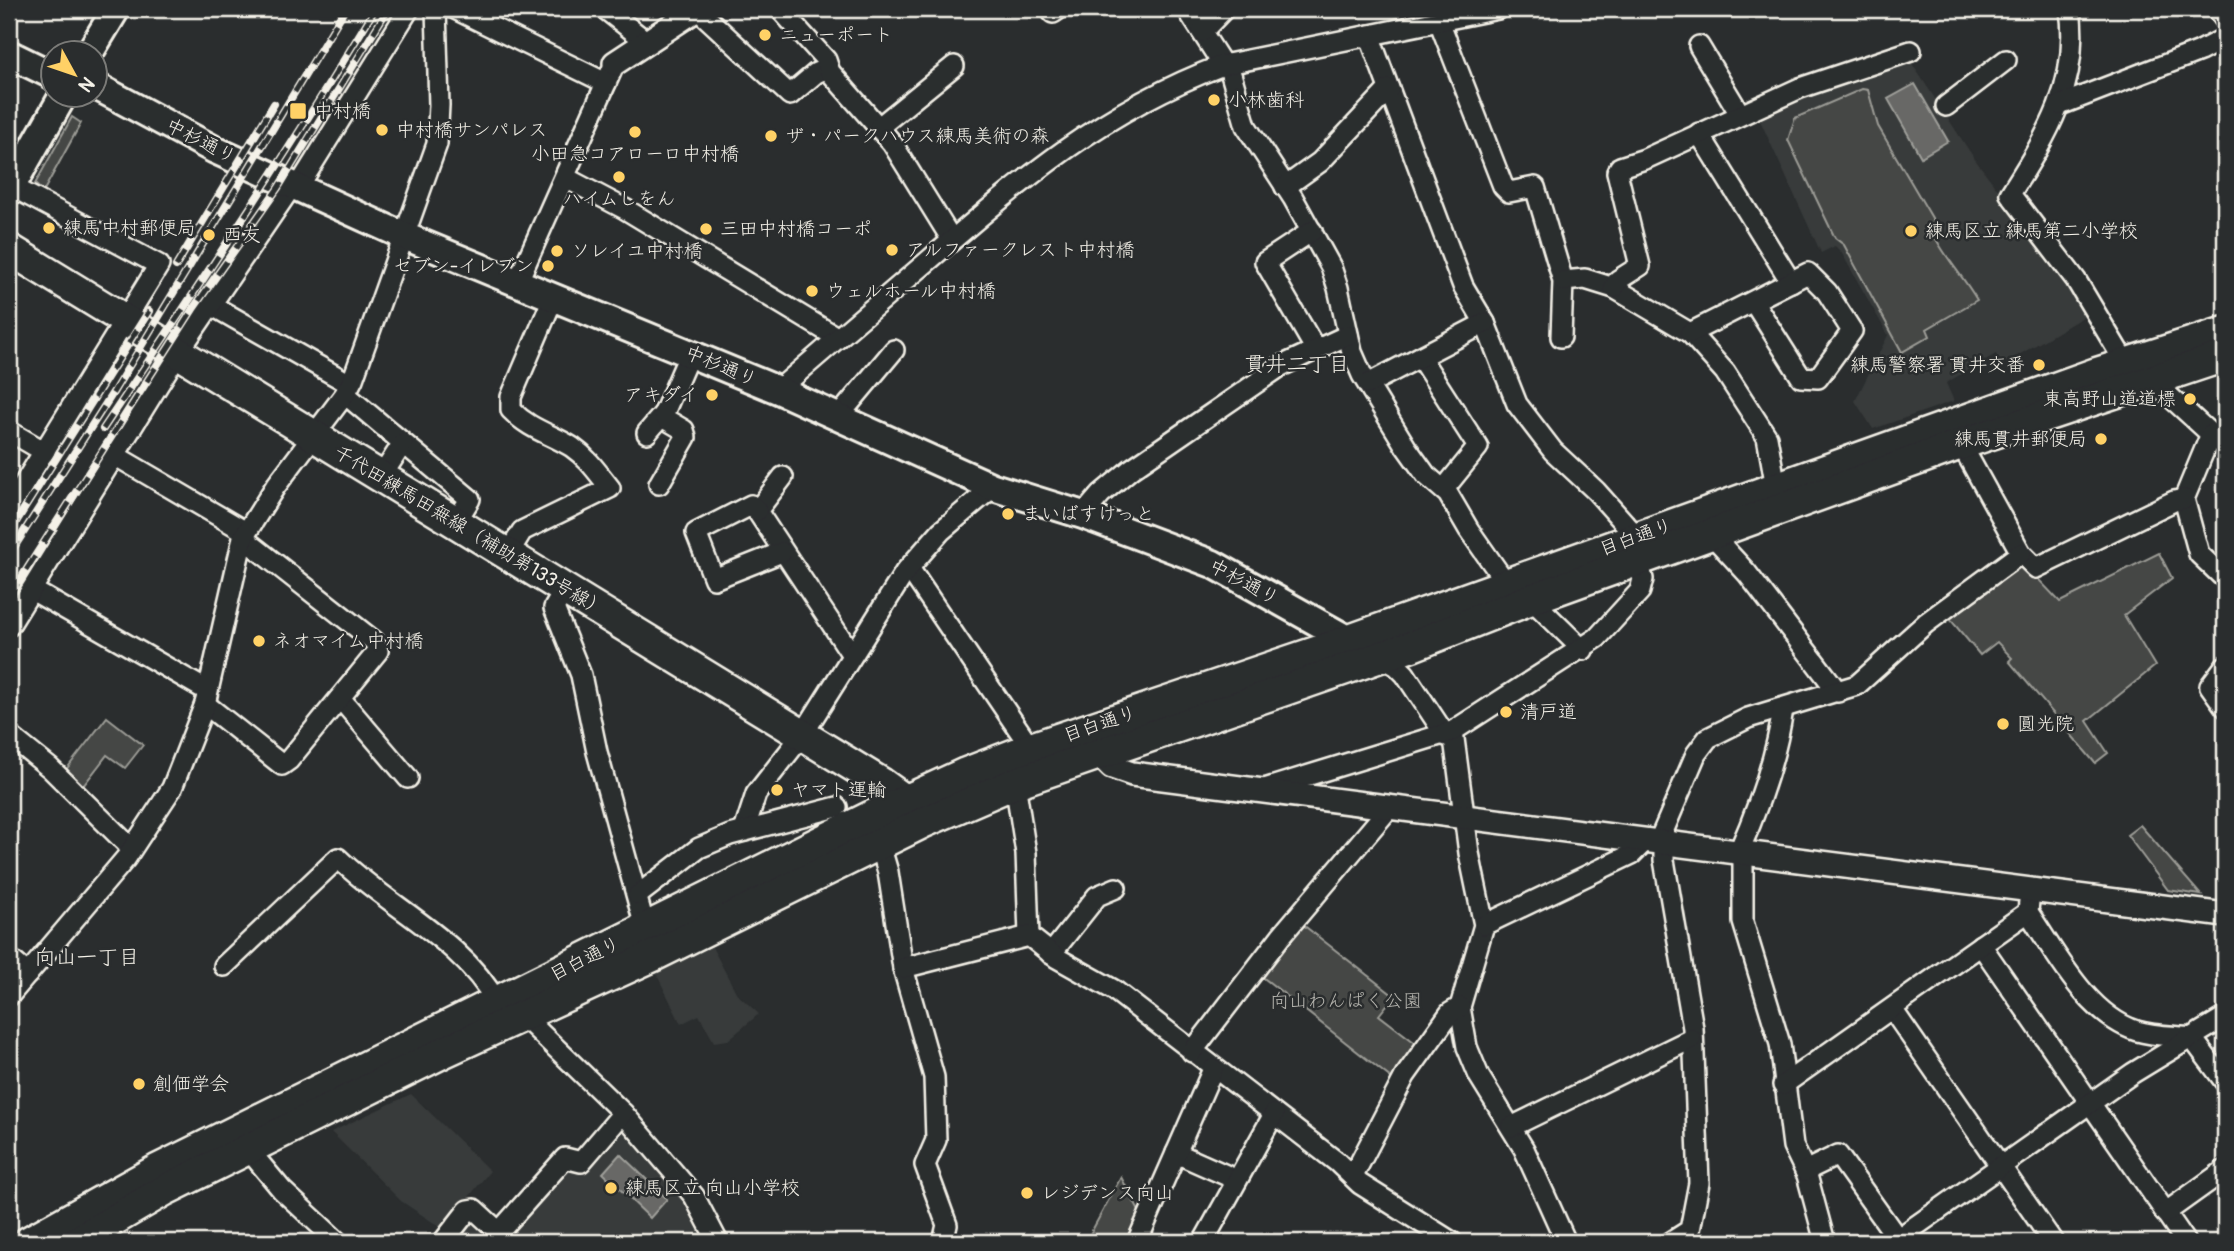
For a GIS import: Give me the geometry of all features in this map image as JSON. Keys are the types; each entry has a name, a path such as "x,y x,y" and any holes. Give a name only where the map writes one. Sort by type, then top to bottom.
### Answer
{"main road":[{"path":"98,38 116,9"},
{"path":"9,54 38,68"},
{"name":"中杉通り","path":"108,93 215,150 402,235 778,390 993,487 1083,514 1213,564 1349,640"},
{"path":"10,188 56,108"},
{"name":"千代田練馬田無線（補助第133号線）","path":"9,249 803,734 914,812"},
{"name":"目白通り","path":"650,942 880,845 914,812 1015,783 1089,743 1349,640 1506,583 1637,549 1712,535 1961,444 2137,372 2225,332"},
{"name":"目白通り","path":"29,1242 157,1170 650,942 914,812 1031,748 1089,743 1379,656 1531,599 1776,487 2137,372 2225,356"},
{"name":"目白通り","path":"88,1240 165,1190 248,1149 510,1009"}],"street":[{"path":"9,626 178,352 294,188 409,9"},
{"path":"9,996 126,858 173,788 206,697 245,535 347,389 437,144 439,105 436,9"},
{"path":"455,9 611,73"},
{"path":"605,9 647,42"},
{"path":"518,281 611,73 647,42 697,9 790,94 816,73 828,68"},
{"path":"780,9 826,60 828,68 911,169 952,240"},
{"path":"1050,9 1053,13 1059,9"},
{"path":"1187,9 1226,65 1247,126 1311,231 1338,288 1348,335 1368,384 1426,474 1444,489 1506,583"},
{"path":"1202,32 1224,9"},
{"path":"778,390 952,240 1069,144 1185,79 1226,65 1439,20 1469,11 1498,9"},
{"path":"2070,9 2073,57 2060,105 2050,131 2010,194 2076,280 2137,372 2218,441 2184,499 2199,554 2225,579"},
{"path":"2217,9 2225,20"},
{"path":"1439,20 1503,186 1509,192 1535,187 1563,281 1561,337"},
{"path":"1256,791 1449,733 1583,649 1637,597 1643,579 1637,549 1596,491 1553,451 1517,404 1485,323 1463,286 1369,35"},
{"path":"2060,105 2225,38"},
{"path":"1699,47 1740,114"},
{"path":"1614,288 1618,280 1640,267 1617,173 1620,167 1645,159 1800,88 1911,51"},
{"path":"1946,106 2006,60"},
{"path":"878,127 954,66"},
{"path":"1285,187 1320,162 1389,89"},
{"path":"1699,133 1791,282"},
{"path":"566,178 625,209 838,338"},
{"path":"9,508 159,265 10,188"},
{"path":"1311,231 1265,262 1316,350"},
{"path":"1690,333 1808,273 1827,292 1852,331 1818,378 1801,377 1754,301"},
{"path":"1563,281 1585,279 1614,288 1690,333 1725,372 1767,437 1776,487"},
{"path":"508,554 522,531 610,488 589,460 571,447 536,430 511,410 511,397 554,296"},
{"path":"211,306 347,389 403,443 470,499 456,522"},
{"path":"1368,384 1485,323"},
{"path":"1083,514 1101,494 1131,469 1281,366 1348,335"},
{"path":"838,417 894,350"},
{"path":"647,433 664,413 690,353"},
{"path":"1420,357 1478,447 1444,489"},
{"path":"659,484 686,433 667,420 664,413"},
{"path":"9,431 45,452"},
{"path":"382,477 403,443"},
{"path":"1961,444 2021,553 2036,568 2174,501 2184,499"},
{"path":"32,590 206,697 282,765 289,760 378,651 374,641 245,535 116,456"},
{"path":"757,511 783,477"},
{"path":"744,831 756,794 803,734 909,568 941,531 993,487"},
{"path":"782,552 714,579 696,533 751,505 852,655"},
{"path":"1712,535 1747,573 1838,692"},
{"path":"1484,925 1656,841 1696,754 1707,738 1748,718 1857,685 1926,623 2021,553"},
{"path":"909,568 1031,748"},
{"path":"565,589 554,608 581,675 611,806 650,942"},
{"path":"1531,599 1583,649"},
{"path":"1349,640 1405,674 1449,733 1484,925 1460,1007 1467,1047 1479,1076 1511,1127 1566,1242"},
{"path":"2225,666 2210,686 2225,707"},
{"path":"340,698 408,778"},
{"path":"1783,709 1766,779 1741,852 1742,922 1780,1044 1783,1085 1793,1146 1805,1171 1825,1242"},
{"path":"9,735 50,768 131,847"},
{"path":"1089,743 1112,767 1132,774 2225,915"},
{"path":"1015,783 1026,853 1029,936 1051,954 1114,990 1360,1184 1452,1242"},
{"path":"638,895 699,848 744,831 837,807"},
{"path":"1192,1052 1281,936 1390,807"},
{"path":"1656,841 1664,860 1693,1028 1691,1039 1699,1183 1695,1236 1671,1242"},
{"path":"880,845 888,872 903,968 934,1077 936,1140 925,1165 947,1225 943,1242"},
{"path":"224,966 338,858 366,885 430,930 623,1114 698,1201 718,1242"},
{"path":"1051,954 1097,896 1116,888"},
{"path":"2031,889 2028,912 2087,996 2109,1015 2136,1031 2192,1038 2225,1082"},
{"path":"1783,1085 2028,912"},
{"path":"903,968 1029,936"},
{"path":"1981,945 2186,1242"},
{"path":"9,958 28,974"},
{"path":"1353,1176 1405,1076 1450,1013 1460,1007"},
{"path":"1892,1009 2053,1242"},
{"path":"1805,1171 1838,1155 1897,1241 2090,1103 2225,1017"},
{"path":"1511,1127 1691,1039"},
{"path":"1137,1242 1213,1069"},
{"path":"443,1242 468,1210 474,1209 499,1232 565,1157 581,1162 623,1114"},
{"path":"1203,1242 1274,1114"},
{"path":"248,1149 282,1190 338,1242"},
{"path":"1176,1153 1237,1180"},
{"path":"2165,1213 2225,1170"}],"shaded area":[{"path":"1900,61 1911,62 1974,158 2070,284 2088,314 2002,365 1996,354 1946,383 1954,401 1873,429 1855,401 1888,335 1841,252 1835,246 1821,253 1757,114"},
{"path":"1915,84 1948,141 1921,157 1888,99"},
{"path":"712,947 737,994 759,1014 728,1040 714,1042 699,1015 681,1024 656,973"},
{"path":"411,1094 490,1171 443,1229 401,1201 331,1132"},
{"name":"練馬区立 向山小学校","path":"617,1129 624,1129 689,1203 707,1242 451,1242 475,1217 500,1241 563,1169 573,1168 580,1173"},
{"path":"620,1154 667,1199 650,1218 603,1173"}],"green space":[{"path":"1862,89 1868,90 1878,126 1942,235 1936,239 1977,300 1927,329 1930,336 1902,352 1844,245 1835,238 1788,140 1795,118"},
{"path":"72,117 81,123 43,192 35,184"},
{"path":"2159,553 2172,578 2124,615 2155,666 2087,721 2108,753 2095,763 2009,661 2012,658 1997,642 1980,655 1945,613 2022,562 2060,602"},
{"path":"107,717 143,745 125,768 107,755 83,786 65,771"},
{"path":"2140,825 2201,895 2168,890 2127,835"},
{"name":"向山わんぱく公園","path":"1302,924 1394,996 1379,1015 1418,1045 1396,1082 1260,975"},
{"path":"1121,1177 1141,1215 1128,1242 1093,1242 1088,1238"}],"railway":[{"path":"9,555 114,391 345,9"},
{"path":"103,429 276,168 375,9"},
{"path":"9,597 193,309 278,188 388,9"},
{"path":"176,266 274,104"},
{"path":"9,533 149,311"}],"place":[{"name":"ニューポート","path":"765,35"},
{"name":"小林歯科","path":"1214,100"},
{"name":"中村橋","path":"298,111"},
{"name":"中村橋サンパレス","path":"382,130"},
{"name":"小田急コアローロ中村橋","path":"635,132"},
{"name":"ザ・パークハウス練馬美術の森","path":"771,136"},
{"name":"ハイムしをん","path":"619,177"},
{"name":"練馬中村郵便局","path":"49,228"},
{"name":"三田中村橋コーポ","path":"706,229"},
{"name":"練馬区立 練馬第二小学校","path":"1911,231"},
{"name":"西友","path":"209,235"},
{"name":"アルファークレスト中村橋","path":"892,250"},
{"name":"ソレイユ中村橋","path":"557,251"},
{"name":"セブン-イレブン","path":"548,266"},
{"name":"ウェルホール中村橋","path":"812,291"},
{"name":"練馬警察署 貫井交番","path":"2039,365"},
{"name":"アキダイ","path":"712,395"},
{"name":"東高野山道道標","path":"2190,399"},
{"name":"練馬貫井郵便局","path":"2101,439"},
{"name":"まいばすけっと","path":"1008,514"},
{"name":"ネオマイム中村橋","path":"259,641"},
{"name":"清戸道","path":"1506,712"},
{"name":"圓光院","path":"2003,724"},
{"name":"ヤマト運輸","path":"777,790"},
{"name":"創価学会","path":"139,1084"},
{"name":"練馬区立 向山小学校","path":"611,1188"},
{"name":"レジデンス向山","path":"1027,1193"}],"district":[{"name":"貫井二丁目","path":"1297,364"},
{"name":"向山一丁目","path":"87,957"}]}
